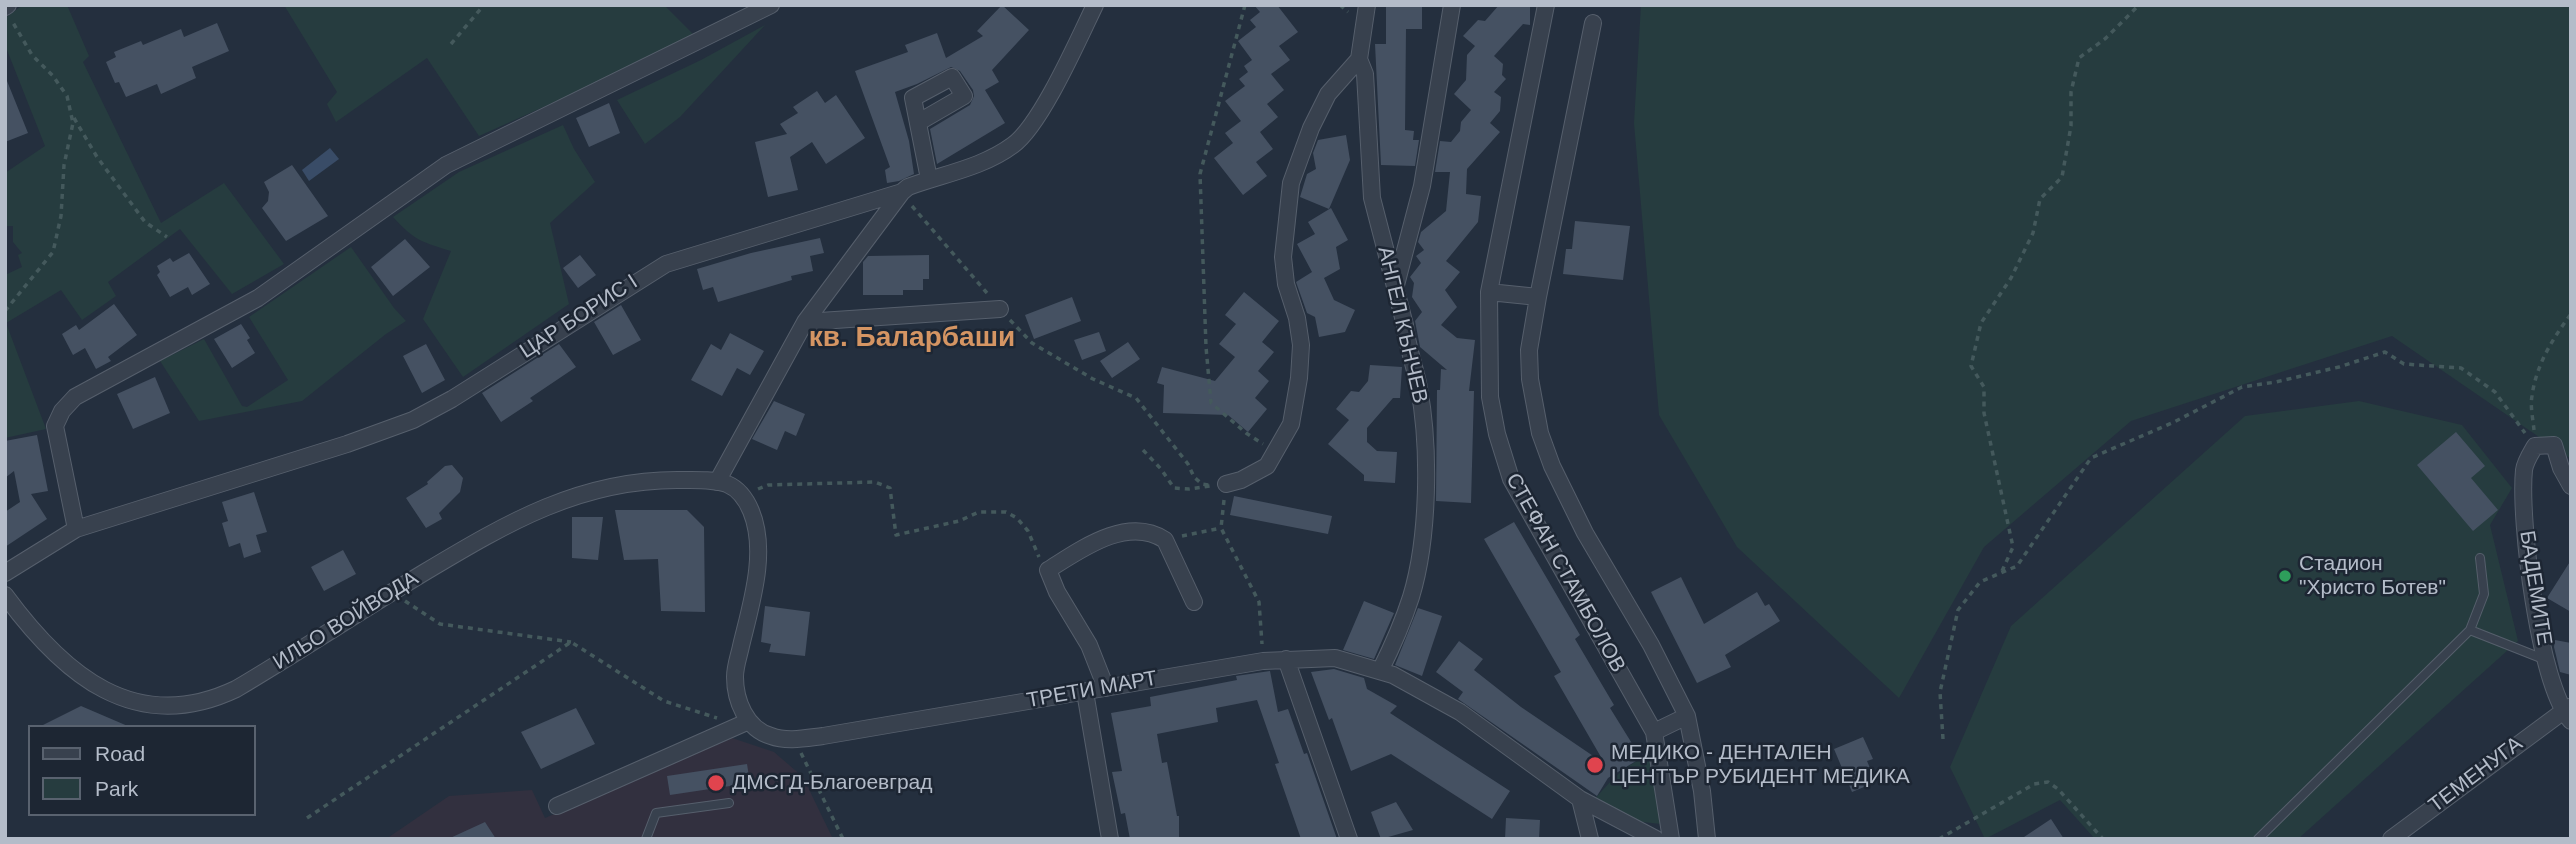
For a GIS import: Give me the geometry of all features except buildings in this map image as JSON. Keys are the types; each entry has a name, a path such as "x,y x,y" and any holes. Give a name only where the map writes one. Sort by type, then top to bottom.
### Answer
{"street":[{"path":"76,529 55,426 62,411 75,397 258,298 446,165 771,5"},
{"name":"ЦАР БОРИС I","path":"5,573 76,529 347,444 413,420 452,399 666,264 905,190 929,179 974,166 1004,151 1023,137 1048,97 1095,5"},
{"path":"1226,484 1241,480 1267,466 1290,424 1299,378 1301,345 1297,318 1286,284 1283,257 1291,183 1311,128 1328,94 1359,59 1367,5"},
{"path":"1396,287 1422,186 1452,6"},
{"name":"СТЕФАН СТАМБОЛОВ","path":"1545,8 1489,292 1490,397 1508,472 1654,732 1671,839"},
{"name":"СТЕФАН СТАМБОЛОВ","path":"1593,23 1538,297 1529,365 1537,420 1548,457 1585,533 1651,645 1687,716 1702,791 1707,839"},
{"name":"АНГЕЛ КЪНЧЕВ","path":"1359,59 1365,74 1372,198 1419,389 1427,463 1424,526 1412,595 1380,671"},
{"path":"919,122 929,179"},
{"path":"556,806 750,721 740,707 735,677 756,571 758,551 755,521 743,496 732,487 717,482 805,322 905,190"},
{"path":"1489,292 1538,297"},
{"path":"805,322 1000,309"},
{"path":"2535,446 2554,444 2561,468 2571,486"},
{"name":"БАДЕМИТЕ","path":"2535,446 2524,467 2526,556 2546,660 2568,713"},
{"name":"ИЛЬО ВОЙВОДА","path":"5,595 56,656 99,688 135,701 187,705 217,698 236,689 485,535 565,498 590,490 641,481 717,482"},
{"path":"1106,688 1089,645 1051,581 1048,570 1095,541 1115,535 1157,535 1165,540 1194,601"},
{"name":"ТРЕТИ МАРТ","path":"750,721 769,736 794,739 887,726 1264,660 1335,658 1393,675 1460,712 1580,799 1656,839"},
{"path":"1286,659 1349,839"},
{"path":"1085,692 1110,839"},
{"name":"ТЕМЕНУГА","path":"2391,839 2568,713"},
{"path":"1654,732 1687,716"},
{"path":"1580,799 1590,839"}],"lane":[{"path":"2258,839 2470,630 2484,594 2480,558"},
{"path":"2470,630 2546,660"},
{"path":"646,839 656,813 729,803"}],"path":[{"path":"451,44 484,5"},
{"path":"1245,5 1200,174 1206,347 1211,403 1246,433 1276,452"},
{"path":"2001,573 2013,547 1984,413 1984,387 1971,366 1981,323 2011,278 2033,233 2040,199 2062,177 2071,126 2071,92 2079,58 2106,38 2139,5"},
{"path":"5,311 53,252 61,216 64,165 73,123 67,96 53,76 32,55 6,8"},
{"path":"71,114 97,157 145,222 167,237"},
{"path":"905,190 913,209 1032,343 1093,379 1136,398 1188,464 1194,477 1202,484 1212,486 1174,488 1143,450"},
{"path":"2535,446 2531,397 2551,341 2571,314"},
{"path":"1943,739 1940,692 1958,610 1980,582 2017,566 2091,458 2174,422 2242,387 2276,383 2385,352 2404,364 2461,368 2495,392 2535,446"},
{"path":"743,496 768,485 875,482 890,488 896,535 960,521 978,512 1006,512 1017,518 1028,531 1035,551 1048,570"},
{"path":"1226,484 1221,528 1259,603 1264,660"},
{"path":"1165,540 1221,528"},
{"path":"392,592 439,624 571,642 664,701 705,714 734,728"},
{"path":"307,818 571,642"},
{"path":"794,739 843,839"},
{"path":"1939,839 2034,784 2048,782 2058,789 2104,839"}],"shaded area":[{"name":"ДМСГД-Благоевград","path":"732,738 774,752 803,777 833,839 386,839 449,796 532,790 545,818"}],"green space":[{"path":"23,5 67,5 89,56 83,62 161,223 224,183 284,264 232,294 180,229 108,282 116,296 82,320 61,290 6,323 46,429 5,438 5,275 22,267 18,255 22,253 13,242 13,226 5,226 5,173 45,146 5,45 5,18"},
{"path":"284,5 664,5 695,36 479,136 427,58 336,122 327,104 337,92"},
{"path":"1641,5 2571,5 2571,459 2392,336 2131,421 1984,547 1899,698 1737,547 1659,415 1634,123"},
{"path":"765,25 680,117 645,144 617,100 701,60"},
{"path":"563,125 574,149 595,182 550,223 569,304 463,377 423,319 451,251 419,240 393,217 459,172"},
{"path":"351,247 406,321 302,401 199,421 160,361 204,339 242,406 247,407 288,380 249,317"},
{"name":"Стадион \"Христо Ботев\"","path":"2359,401 2462,425 2512,488 2490,525 2518,641 2298,839 2095,839 2060,800 1985,839 1950,767 2011,626 2245,416"},
{"path":"1650,756 1661,824 1633,821 1594,800 1626,768"}],"water":[{"path":"330,148 339,159 309,181 302,170"}],"place":[{"name":"Стадион \"Христо Ботев\"","path":"2285,576"},
{"name":"МЕДИКО - ДЕНТАЛЕН ЦЕНТЪР РУБИДЕНТ МЕДИКА","path":"1595,765"},
{"name":"ДМСГД-Благоевград","path":"716,783"}],"district":[{"name":"кв. Баларбаши","path":"912,338"}]}
